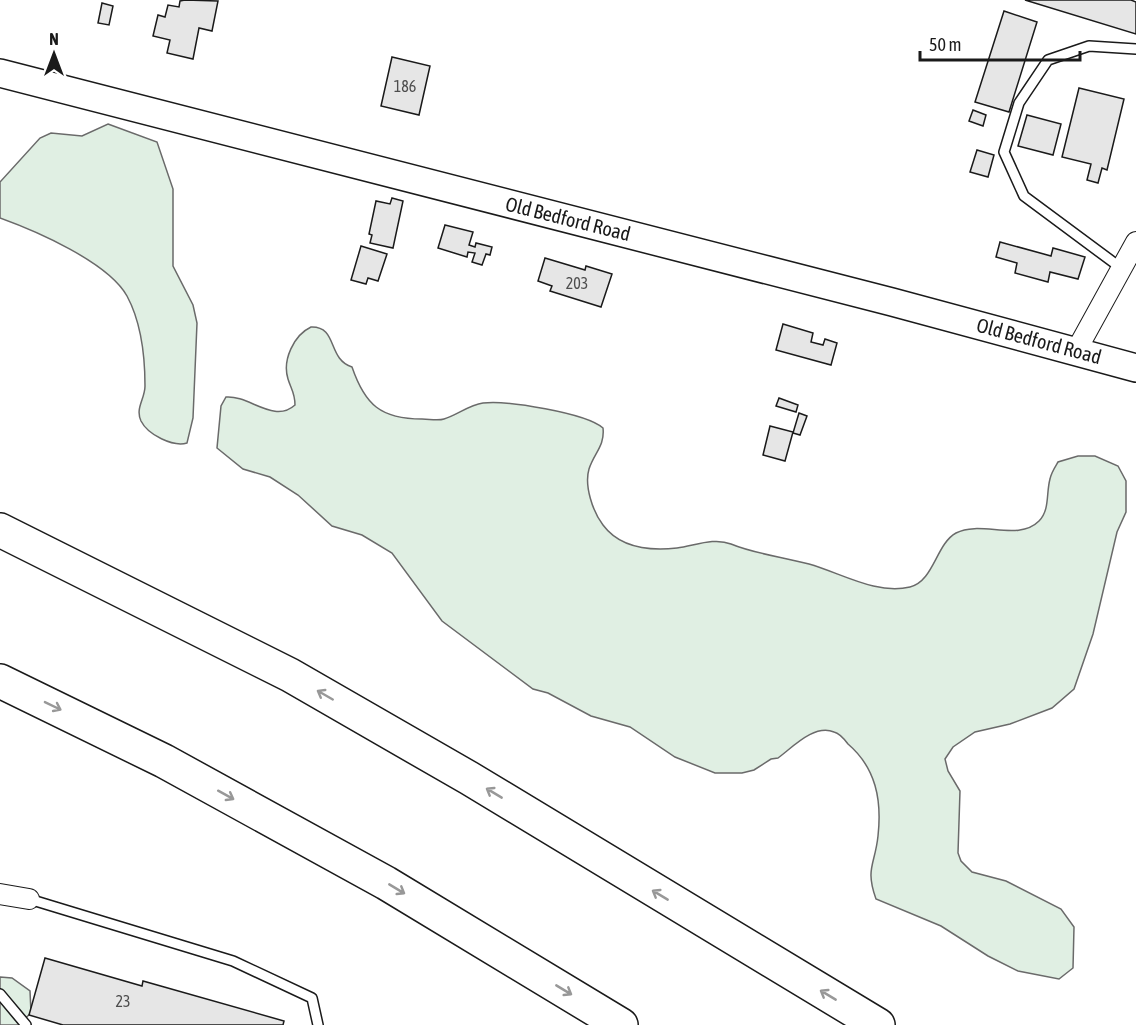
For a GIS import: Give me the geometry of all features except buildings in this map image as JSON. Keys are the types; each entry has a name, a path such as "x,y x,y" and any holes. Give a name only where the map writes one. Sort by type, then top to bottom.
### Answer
{"highway":[{"path":"0,530 290,675 469,777 878,1025"},
{"path":"0,681 164,761 386,883 621,1025"}],"street":[{"name":"Old Bedford Road","path":"0,73 1136,368"},
{"path":"1076,351 1136,242"},
{"path":"0,894 29,899"}],"lane":[{"path":"1121,268 1024,196 1004,152 1019,103 1048,60 1089,46 1136,49"},
{"path":"29,899 233,961 312,998 318,1025"},
{"path":"0,994 26,1025"}],"green space":[{"path":"108,124 157,142 173,189 173,266 193,305 197,323 193,418 187,443 181,444 161,439 149,431 141,421 139,412 145,386 141,340 132,306 118,283 70,249 0,218 0,182 40,138 51,133 82,136"},
{"path":"311,327 325,332 339,357 352,367 369,400 385,413 408,418 442,420 478,404 494,403 564,413 594,422 603,428 603,434 588,476 593,506 599,520 610,533 627,543 646,548 667,549 718,541 809,564 872,586 897,589 910,587 924,578 944,545 956,533 977,529 1021,530 1039,521 1045,512 1049,484 1058,462 1078,456 1095,456 1118,466 1126,481 1126,512 1117,532 1093,634 1074,689 1052,708 1010,724 975,732 953,747 945,759 948,771 960,791 958,853 961,861 972,872 1006,881 1061,909 1074,927 1073,968 1059,979 1018,971 988,956 941,926 876,899 871,873 877,846 878,797 865,763 838,734 826,730 811,734 778,758 771,759 754,770 742,773 715,773 675,757 630,727 591,716 548,693 533,689 442,621 392,553 362,535 332,526 298,495 270,477 243,469 217,448 221,406 226,397 244,400 270,410 287,410 295,405 287,372 288,356 299,336"},
{"path":"0,977 12,978 30,991 31,1013 18,1025 0,1025"}]}
